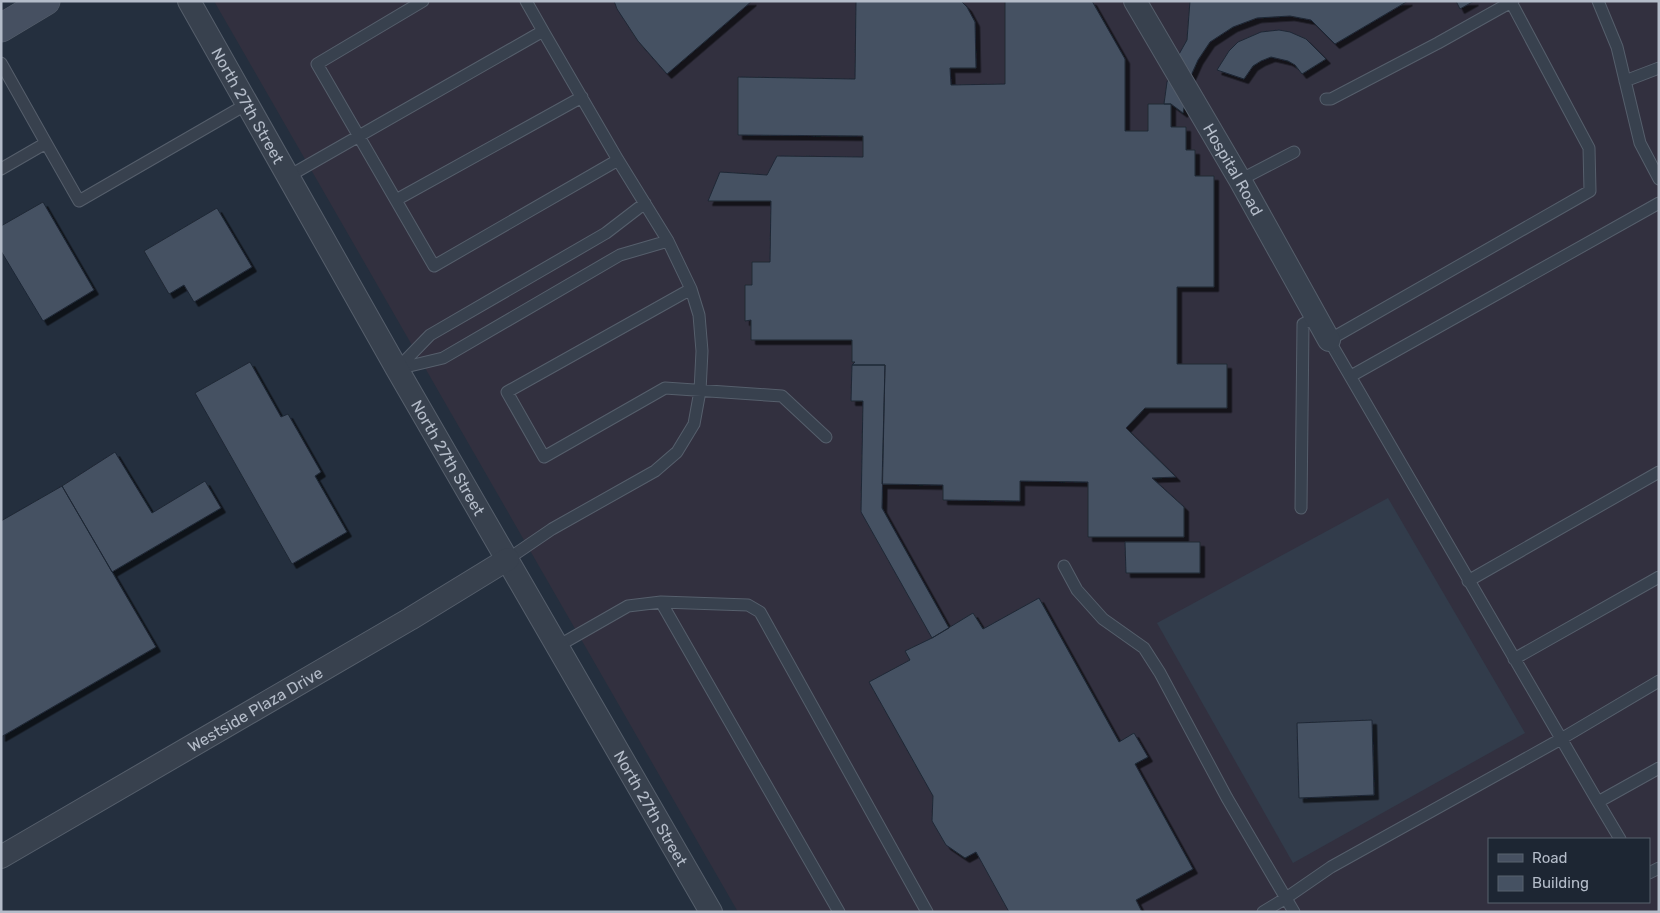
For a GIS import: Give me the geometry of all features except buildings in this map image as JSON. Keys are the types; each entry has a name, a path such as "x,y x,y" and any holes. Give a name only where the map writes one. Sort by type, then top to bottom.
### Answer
{"main road":[{"path":"1,28 46,1"}],"street":[{"name":"North 27th Street","path":"189,1 397,369 711,912"},
{"name":"Hospital Road","path":"1135,1 1240,180 1329,340"},
{"name":"Westside Plaza Drive","path":"1,857 508,559"}],"lane":[{"path":"423,1 317,64 434,266 618,160"},
{"path":"508,559 552,529 656,471 677,452 694,424 700,392 702,351 699,315 691,288 668,241 618,160 526,1"},
{"path":"1598,1 1618,47 1640,143 1659,179"},
{"path":"1326,99 1331,99 1512,2 1588,148 1590,191 1329,340 1619,838"},
{"path":"289,176 543,30"},
{"path":"1,63 79,201 247,104"},
{"path":"1625,81 1659,68"},
{"path":"396,200 582,97"},
{"path":"1,169 46,143"},
{"path":"1240,180 1294,152"},
{"path":"397,369 430,335 606,233 645,203"},
{"path":"1351,376 1659,203"},
{"path":"397,369 443,358 620,255 668,241"},
{"path":"691,288 507,392 544,457 665,388 700,392 782,396 826,437"},
{"path":"1301,508 1303,324 1316,317"},
{"path":"1468,581 1659,472"},
{"path":"1064,566 1077,590 1103,619 1144,648 1160,673 1227,798 1294,912"},
{"path":"1514,659 1659,577"},
{"path":"558,646 628,606 661,602 748,605 760,612 927,912"},
{"path":"661,602 839,912"},
{"path":"1263,912 1331,868 1561,739 1659,681"},
{"path":"1598,802 1659,768"}],"shaded area":[{"path":"214,1 1659,1 1659,912 738,912"},
{"path":"1388,498 1525,733 1293,863 1157,623"}]}
